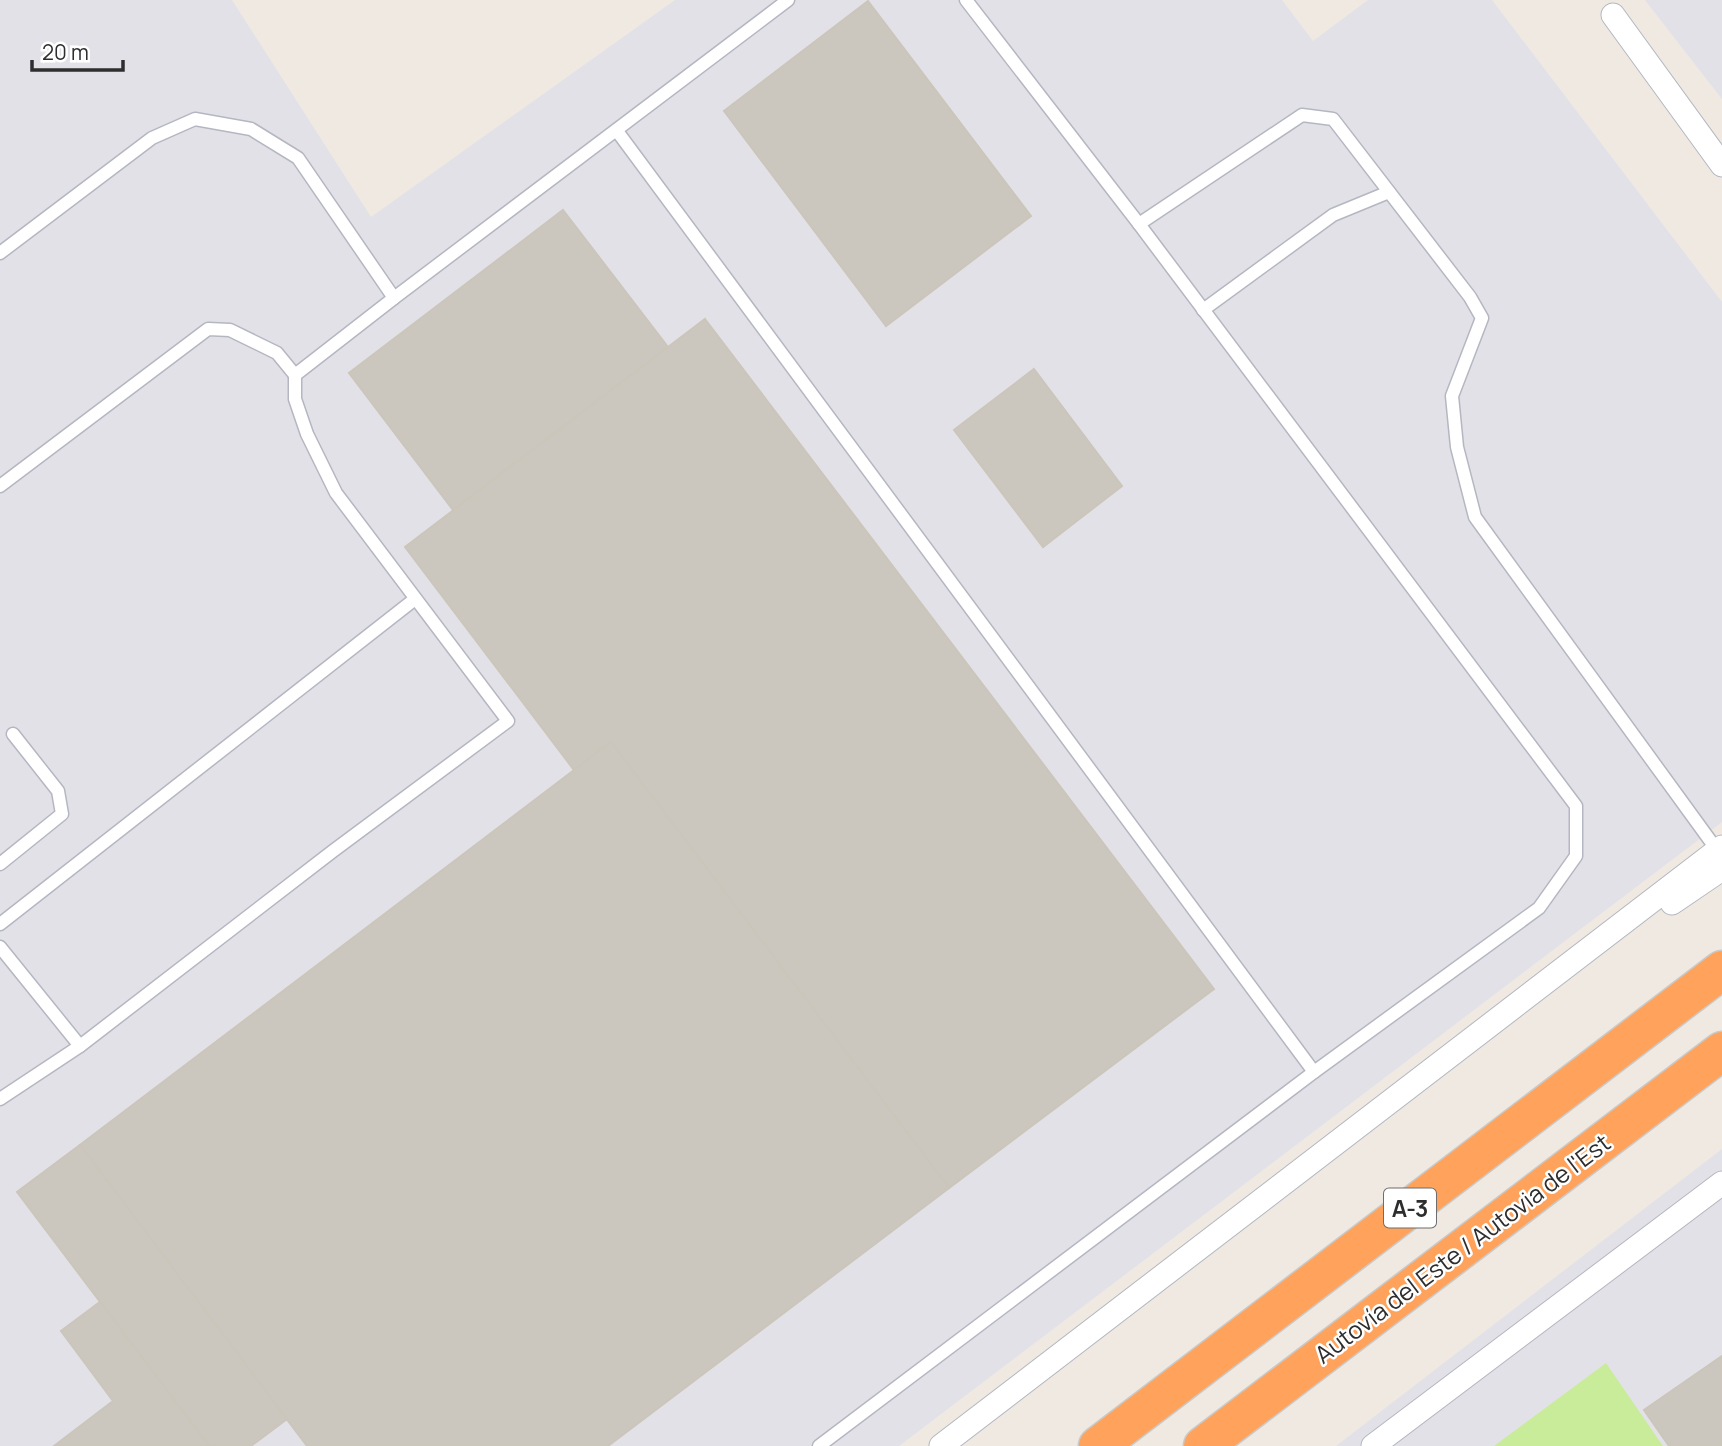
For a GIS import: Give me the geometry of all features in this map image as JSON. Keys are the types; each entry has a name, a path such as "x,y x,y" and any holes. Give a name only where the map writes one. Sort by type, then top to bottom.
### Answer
{"highway":[{"name":"A-3","path":"1098,1446 1722,970"},
{"name":"Autovía del Este / Autovia de l'Est","path":"1203,1446 1722,1051"}],"street":[{"path":"1613,15 1722,165"},
{"path":"941,1446 1604,937 1720,855"},
{"path":"1373,1446 1722,1183"}],"lane":[{"path":"295,375 788,0"},
{"path":"819,1446 1314,1072 1539,908 1576,856 1576,806 1139,224 966,0"},
{"path":"1139,224 1302,115 1333,119 1470,297 1482,318 1452,396 1457,447 1475,517 1720,855"},
{"path":"0,253 152,138 195,119 251,130 298,158 394,298"},
{"path":"617,131 1314,1072"},
{"path":"1203,310 1333,215 1389,192"},
{"path":"0,486 208,329 230,330 277,353 295,375 295,399 307,434 336,493 508,721 333,851 80,1046 0,1099"},
{"path":"0,924 415,599"},
{"path":"0,864 62,814 58,792 13,734"},
{"path":"0,947 80,1046"}],"shaded area":[{"path":"0,0 232,0 371,217 675,0 1282,0 1313,41 1368,0 1492,0 1722,302 1722,822 899,1446 0,1446"},
{"path":"1645,0 1722,0 1722,99"},
{"path":"1722,1149 1722,1446 1336,1446"}],"green space":[{"path":"1606,1363 1663,1446 1494,1446"}],"building":[{"path":"868,1 1031,216 886,326 724,111"},
{"path":"563,210 668,347 453,510 349,373"},
{"path":"705,319 1214,989 949,1188 611,742 574,770 405,547"},
{"path":"1034,369 1122,486 1043,547 954,430"},
{"path":"611,742 949,1188 608,1446 307,1446 80,1145"},
{"path":"80,1145 287,1419 251,1446 209,1446 17,1192"},
{"path":"100,1302 209,1446 54,1446 113,1401 61,1331"},
{"path":"1722,1356 1722,1446 1669,1446 1644,1410"}]}
